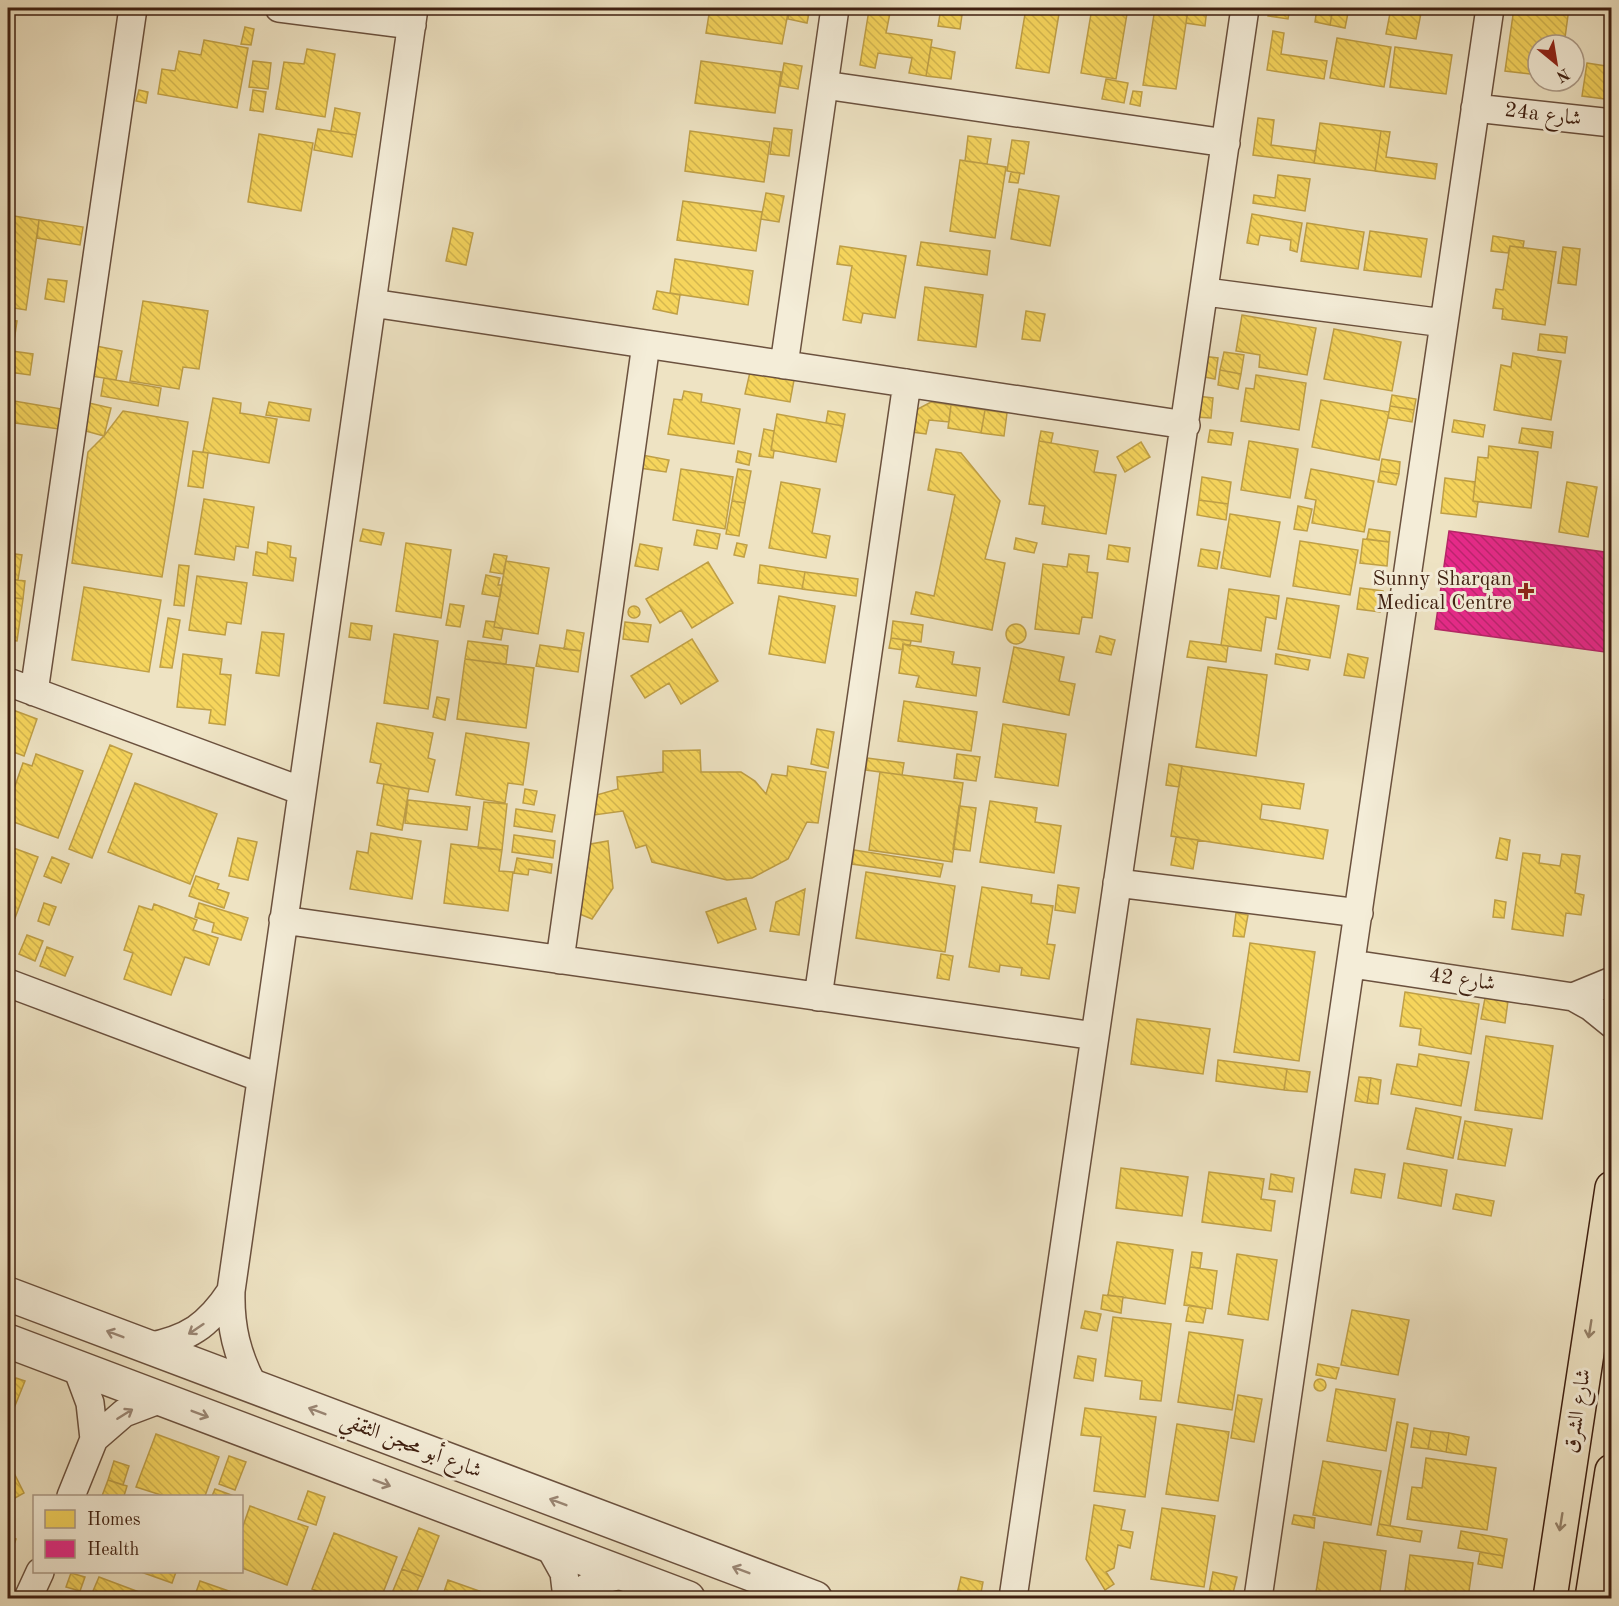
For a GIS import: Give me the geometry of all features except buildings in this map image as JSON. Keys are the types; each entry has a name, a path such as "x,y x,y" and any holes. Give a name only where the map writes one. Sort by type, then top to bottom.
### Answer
{"main road":[{"name":"شارع الشرق","path":"1550,1599 1610,1208"},
{"path":"1592,1599 1611,1470"}],"street":[{"path":"34,692 133,8"},
{"path":"254,1387 234,1341 231,1291 413,16 279,8"},
{"path":"784,365 835,8"},
{"path":"1011,1593 1206,292 1245,8"},
{"path":"1257,1599 1352,964 1490,8"},
{"path":"824,85 1226,143"},
{"name":"24a شارع","path":"1476,108 1611,123"},
{"path":"1206,292 1444,323"},
{"path":"372,303 1186,425"},
{"path":"560,960 646,344"},
{"path":"818,997 907,383"},
{"path":"8,682 302,791"},
{"path":"1117,883 1359,913"},
{"path":"284,920 1095,1036"},
{"name":"شارع 42","path":"1352,964 1573,997 1591,1006 1611,1024"},
{"path":"1573,997 1611,981"},
{"path":"8,983 261,1078"},
{"path":"147,1347 173,1342 196,1330 216,1313 231,1291"},
{"name":"شارع أبو محجن الثقفي","path":"8,1294 815,1599"},
{"path":"8,1341 688,1599"},
{"path":"77,1368 90,1403 94,1439"},
{"path":"72,1495 94,1439 124,1413 142,1404 161,1399"},
{"path":"549,1546 564,1573 567,1599"},
{"path":"28,1599 40,1573"},
{"path":"573,1599 593,1583 609,1577 625,1575"}],"place":[{"name":"Sunny Sharqan Medical Centre","path":"1526,591"}]}
